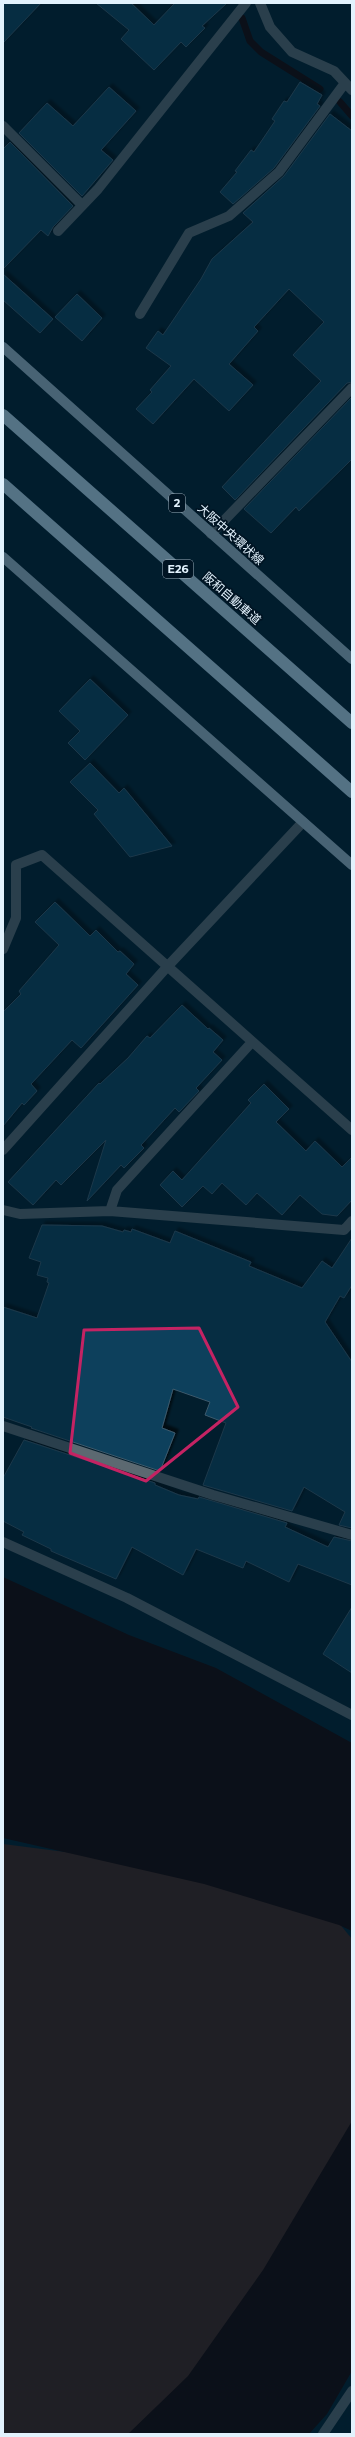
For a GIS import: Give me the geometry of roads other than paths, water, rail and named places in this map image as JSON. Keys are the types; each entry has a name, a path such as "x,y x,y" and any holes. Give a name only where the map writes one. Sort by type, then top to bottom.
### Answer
{"highway":[{"name":"阪和自動車道","path":"3,415 352,723"},
{"path":"3,484 352,792"}],"main road":[{"name":"大阪中央環状線","path":"3,347 352,659"},
{"path":"3,557 352,865"}],"street":[{"path":"58,231 82,205 246,3"},
{"path":"140,314 189,233 229,216 279,172 348,87 334,71 292,52 270,27 260,3"},
{"path":"3,126 82,205"},
{"path":"211,534 352,388"},
{"path":"3,1150 167,967 303,822"},
{"path":"3,949 16,918 16,865 42,855 352,1130"},
{"path":"110,1211 117,1190 252,1042"},
{"path":"3,1210 20,1214 110,1211 344,1230 352,1221"},
{"path":"3,1426 213,1495 352,1534"},
{"path":"3,1542 127,1598 352,1715"},
{"path":"323,2434 352,2390"}],"waterway":[{"path":"242,18 250,41 261,52 320,89"},
{"path":"340,102 352,116"}]}
